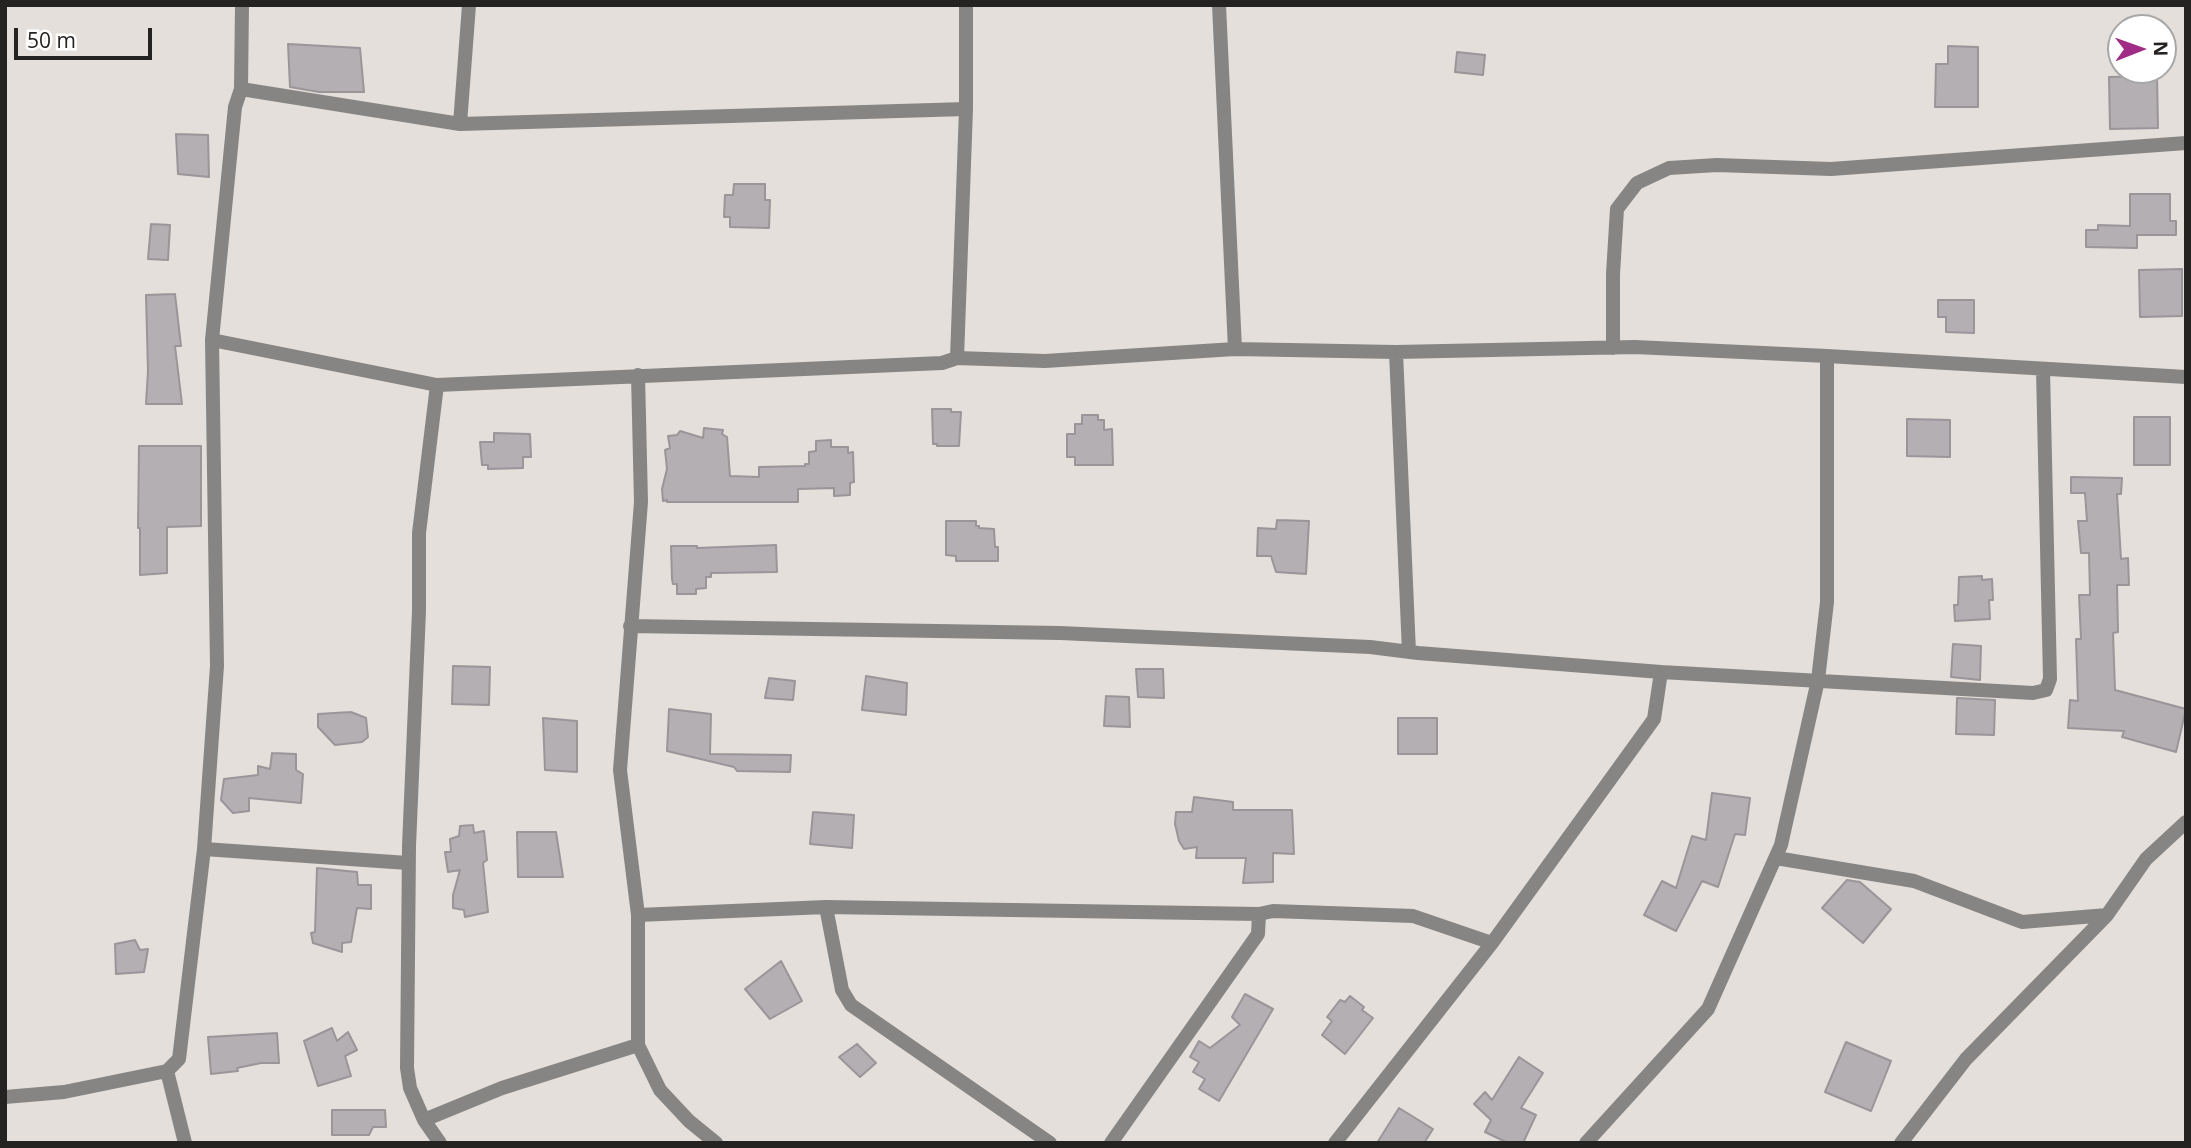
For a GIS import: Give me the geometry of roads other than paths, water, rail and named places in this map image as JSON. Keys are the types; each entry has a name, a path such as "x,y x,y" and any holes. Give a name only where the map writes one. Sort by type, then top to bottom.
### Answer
{"street":[{"path":"5,1097 64,1092 167,1071 179,1059 204,849 217,666 212,340 235,107 241,89 242,5"},
{"path":"460,124 469,5"},
{"path":"957,358 966,109 966,5"},
{"path":"1220,5 1235,349"},
{"path":"241,89 460,124 966,109"},
{"path":"1613,348 1613,274 1617,209 1637,183 1668,168 1717,165 1831,169 2186,143"},
{"path":"212,340 437,385 942,363 957,358 1045,361 1235,349 1396,352 1613,348 1827,356 2186,377"},
{"path":"1396,352 1409,652"},
{"path":"1586,1143 1708,1009 1781,845 1818,680 1828,601 1827,356"},
{"path":"630,626 1060,633 1370,647 1661,671 2033,693 2046,690 2050,679 2043,370"},
{"path":"638,375 641,502 621,770 638,915 638,1045 660,1090 689,1121 716,1143"},
{"path":"437,385 419,533 419,611 408,863 407,1068 410,1088 424,1120 440,1143"},
{"path":"1335,1143 1492,943 1654,719 1661,671"},
{"path":"1901,1143 1966,1059 2107,915 2146,859 2186,822"},
{"path":"204,849 408,863"},
{"path":"1776,858 1914,881 2022,922 2107,915"},
{"path":"638,915 826,907 1259,914 1273,911 1413,916 1492,943"},
{"path":"826,907 842,990 851,1005 1050,1143"},
{"path":"1111,1143 1258,934 1259,914"},
{"path":"424,1120 502,1088 638,1045"},
{"path":"167,1071 185,1143"}]}
